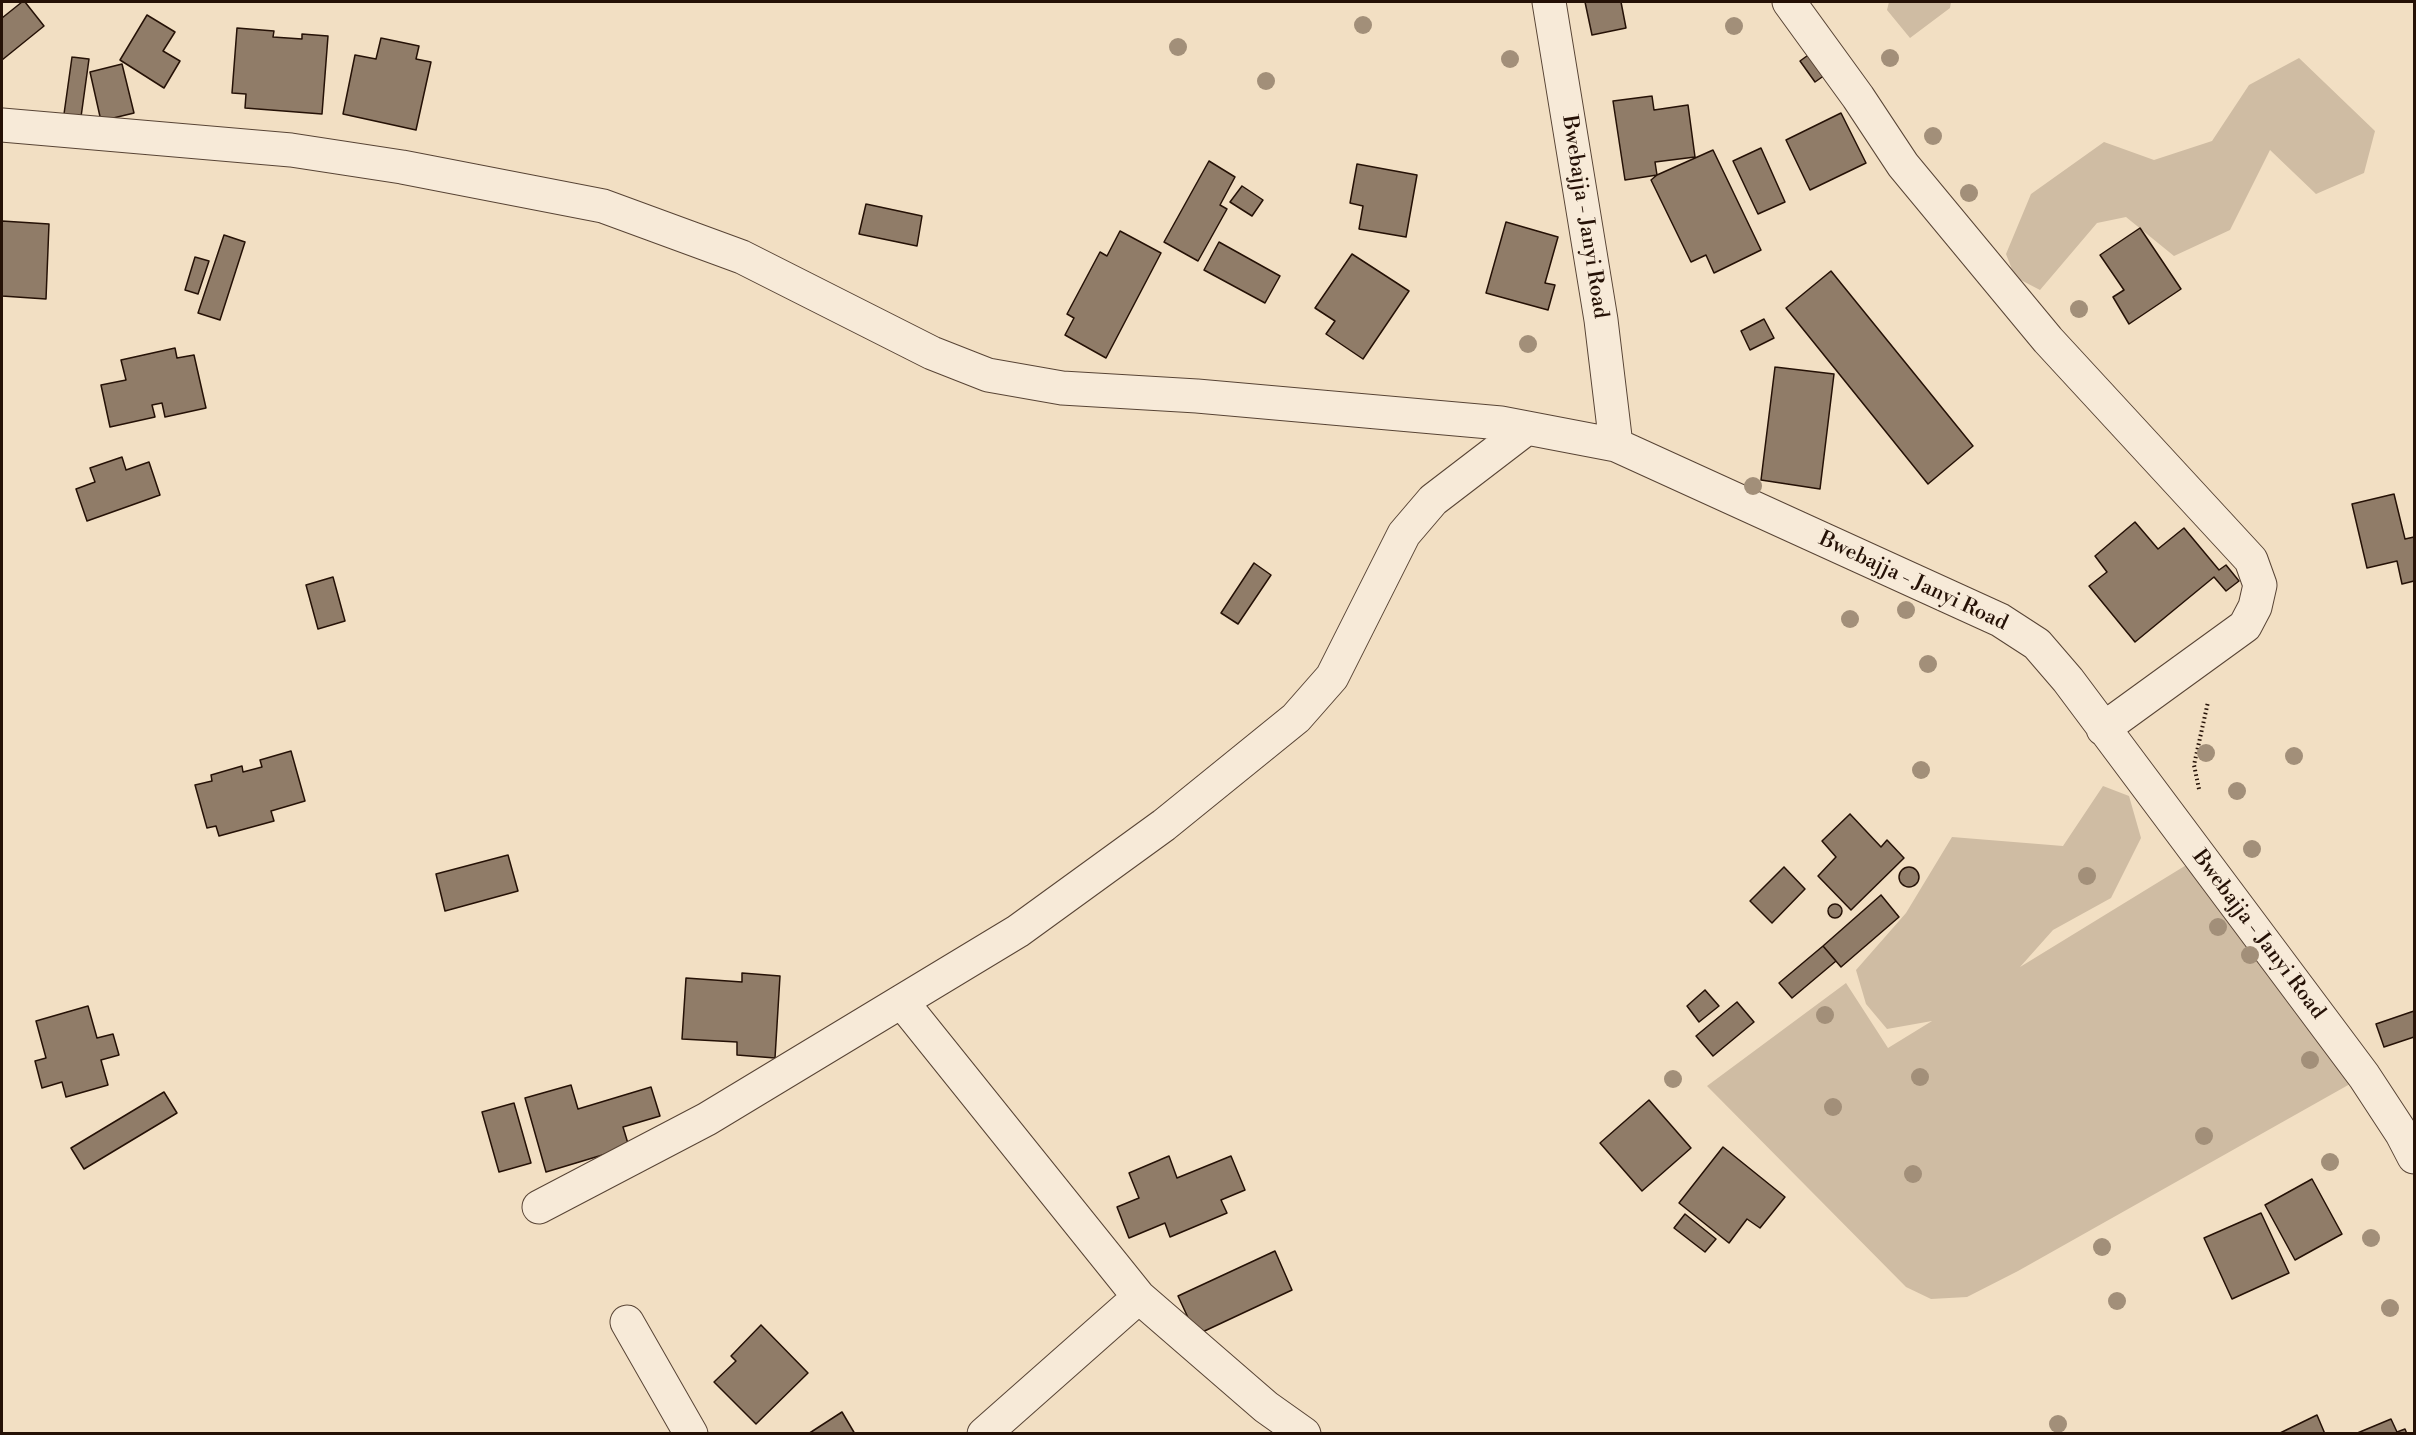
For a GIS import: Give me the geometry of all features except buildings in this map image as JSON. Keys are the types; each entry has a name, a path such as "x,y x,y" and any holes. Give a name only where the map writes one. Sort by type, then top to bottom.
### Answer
{"street":[{"name":"Bwebajja - Janyi Road","path":"1549,2 1601,320 1616,445 2000,620 2037,644 2068,680 2364,1076 2415,1158"},
{"path":"1789,2 1858,97 1903,165 2048,340 2251,560 2260,585 2254,607 2245,626 2103,729"},
{"path":"2,125 291,150 402,167 603,206 742,257 932,353 988,375 1062,388 1208,397 1502,423 1616,445"},
{"path":"539,1208 707,1119 1018,931 1164,825 1296,718 1332,677 1404,534 1433,500 1527,428"},
{"path":"902,1002 1139,1298 1266,1407 1304,1434"},
{"path":"984,1434 1139,1298"},
{"path":"627,1322 691,1434"}],"path":[{"path":"2200,794 2194,765 2206,707 2210,698"}],"shaded area":[{"path":"1889,2 1951,2 1950,8 1910,38 1887,10"},
{"path":"2299,58 2375,131 2364,173 2316,194 2270,150 2230,230 2174,256 2126,217 2097,223 2040,290 2015,277 2006,254 2031,194 2104,142 2154,160 2212,141 2249,85"},
{"path":"2103,786 2129,796 2141,838 2111,898 2053,930 2020,967 2188,864 2350,1084 2018,1271 1967,1297 1931,1299 1906,1287 1707,1086 1846,983 1888,1048 1932,1021 1887,1029 1866,1004 1856,970 1906,913 1952,837 2063,846"}]}
